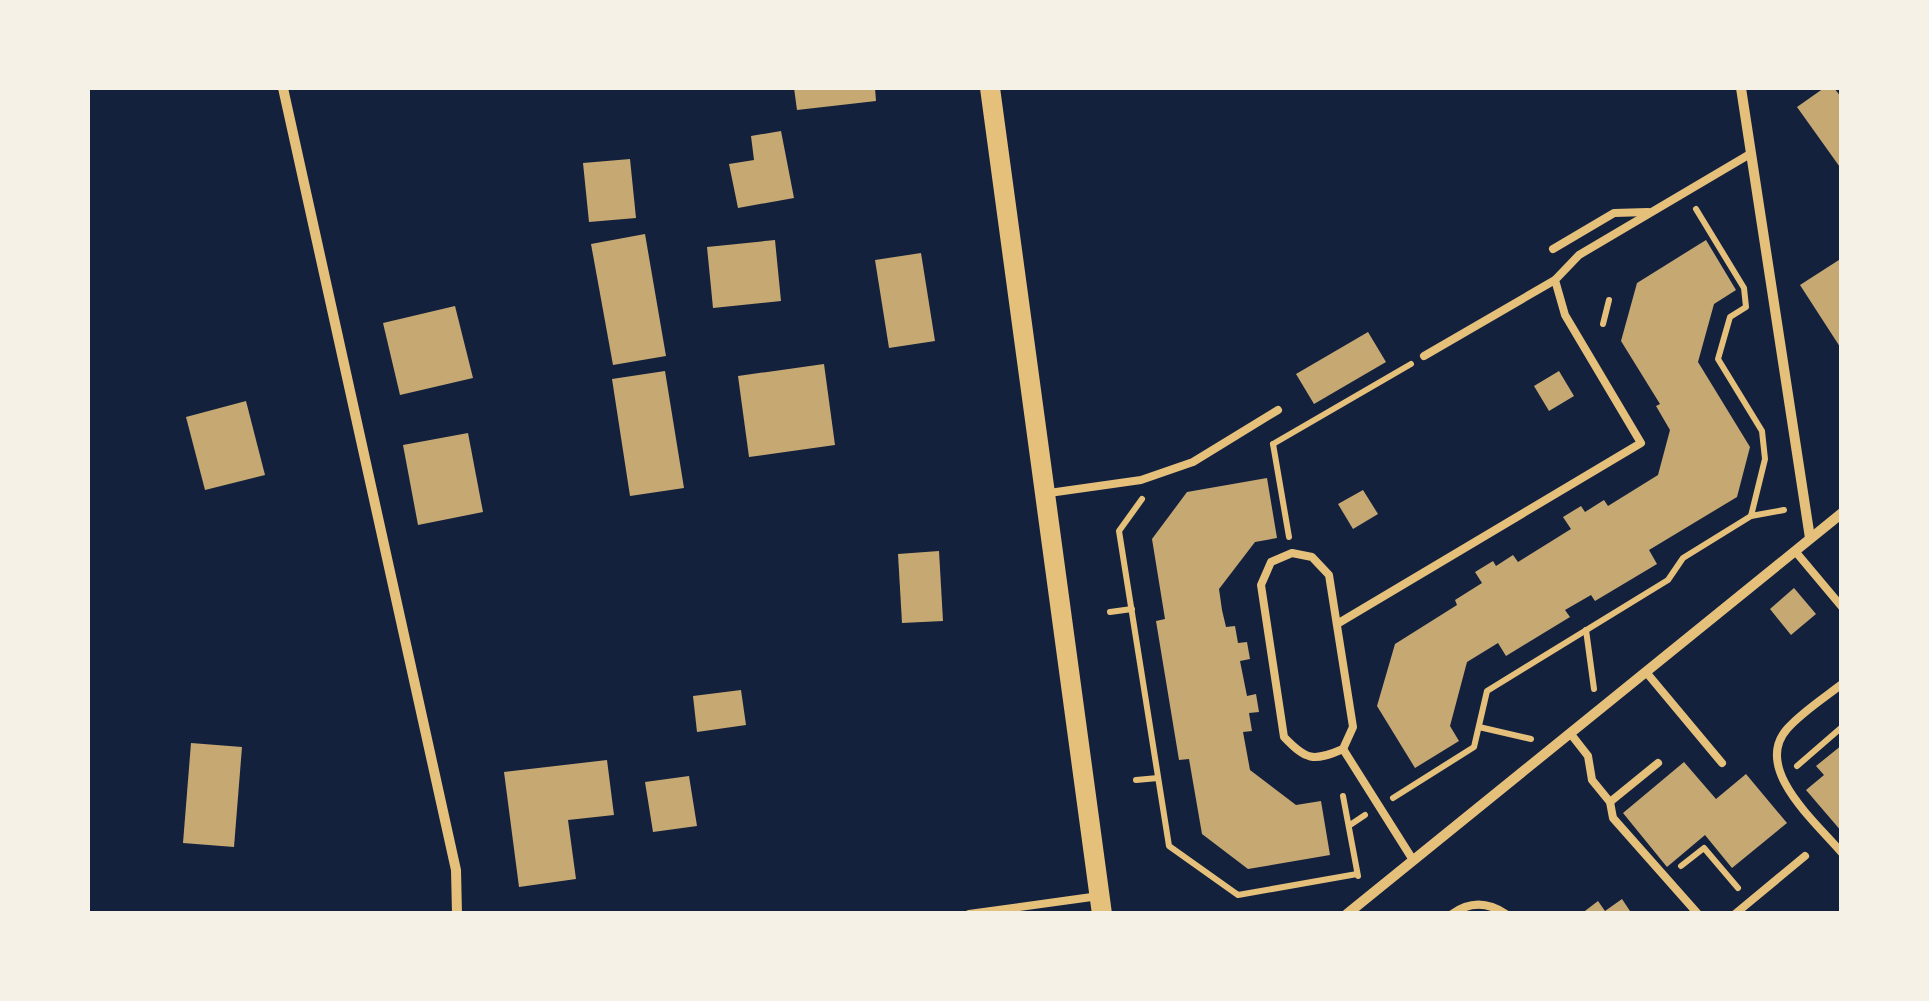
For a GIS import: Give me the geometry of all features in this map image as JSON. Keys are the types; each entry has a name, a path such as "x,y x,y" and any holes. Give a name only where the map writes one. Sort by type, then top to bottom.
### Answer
{"main road":[{"path":"990,88 1100,905"}],"street":[{"path":"283,88 456,870 457,914"},
{"path":"1741,88 1810,538"},
{"path":"1347,914 1842,513"}],"lane":[{"path":"1424,356 1556,280 1579,255 1750,154"},
{"path":"1553,248 1614,214 1652,212"},
{"path":"1337,624 1641,443 1565,316 1556,280"},
{"path":"1045,493 1141,480 1193,462 1278,410"},
{"path":"1795,551 1842,607"},
{"path":"1292,553 1312,556 1329,575 1353,726 1343,749 1322,758 1301,755 1284,736 1261,585 1270,562 1292,553"},
{"path":"1646,672 1722,763"},
{"path":"1842,684 1785,731 1775,756 1781,779 1842,853"},
{"path":"1570,733 1588,756 1592,780 1610,802 1613,818 1698,914"},
{"path":"1343,749 1413,860"},
{"path":"1610,802 1658,764"},
{"path":"1735,914 1804,856"},
{"path":"1452,914 1472,904 1489,904 1506,914"},
{"path":"969,914 1100,905"}],"path":[{"path":"1686,192 1744,288 1746,307 1730,317 1718,360 1762,431 1766,459 1751,516"},
{"path":"1603,324 1609,300"},
{"path":"1292,553 1274,444 1424,356"},
{"path":"1162,473 1120,531 1169,846 1238,895 1358,874"},
{"path":"1350,825 1474,747 1487,691 1668,580 1683,558 1751,516 1789,510"},
{"path":"1110,612 1132,609"},
{"path":"1586,630 1594,690"},
{"path":"1479,727 1534,739"},
{"path":"1781,779 1842,728"},
{"path":"1136,780 1158,778"},
{"path":"1346,800 1361,902"},
{"path":"1665,880 1704,848 1749,902"}],"building":[{"path":"794,88 875,88 876,101 797,110"},
{"path":"1824,88 1834,88 1842,98 1842,170 1797,107"},
{"path":"781,131 794,198 738,208 729,164 754,160 751,136"},
{"path":"630,159 636,218 589,222 583,163"},
{"path":"645,234 666,356 613,365 591,244"},
{"path":"775,240 781,301 713,308 707,247"},
{"path":"1706,240 1736,290 1714,304 1698,362 1750,447 1737,497 1649,550 1657,564 1595,601 1591,595 1565,610 1570,617 1506,656 1498,643 1467,662 1450,726 1459,741 1415,768 1377,706 1395,644 1457,605 1455,600 1482,583 1475,572 1493,561 1496,566 1513,555 1518,562 1571,529 1563,517 1581,506 1585,512 1604,500 1608,506 1658,475 1670,430 1656,406 1660,404 1621,341 1637,283"},
{"path":"921,253 935,341 889,348 875,260"},
{"path":"1842,258 1842,350 1800,285"},
{"path":"455,306 473,378 400,395 383,323"},
{"path":"1368,332 1386,362 1314,404 1296,374"},
{"path":"824,364 835,445 749,457 738,376"},
{"path":"665,371 684,488 630,496 612,379"},
{"path":"1559,371 1574,396 1549,411 1534,386"},
{"path":"246,401 265,475 205,490 186,417"},
{"path":"468,433 483,512 418,525 403,445"},
{"path":"1267,478 1277,538 1255,542 1219,589 1222,610 1226,627 1235,626 1238,643 1247,642 1250,659 1240,661 1247,696 1256,694 1259,712 1249,713 1252,731 1243,732 1250,770 1296,805 1321,801 1330,855 1248,869 1202,834 1189,759 1179,760 1156,621 1165,619 1152,539 1187,492"},
{"path":"1363,490 1378,514 1353,529 1338,504"},
{"path":"939,551 943,621 902,623 898,554"},
{"path":"1794,588 1816,614 1791,635 1770,609"},
{"path":"741,690 746,725 697,732 693,696"},
{"path":"191,743 242,747 234,847 183,843"},
{"path":"1842,745 1842,832 1806,790 1824,775 1816,766"},
{"path":"607,760 614,815 568,820 576,879 519,887 504,772"},
{"path":"1684,762 1716,799 1746,774 1787,823 1732,868 1705,835 1667,867 1623,813"},
{"path":"689,776 697,826 653,832 645,782"},
{"path":"1622,899 1632,914 1581,914 1598,901 1605,911"}]}
